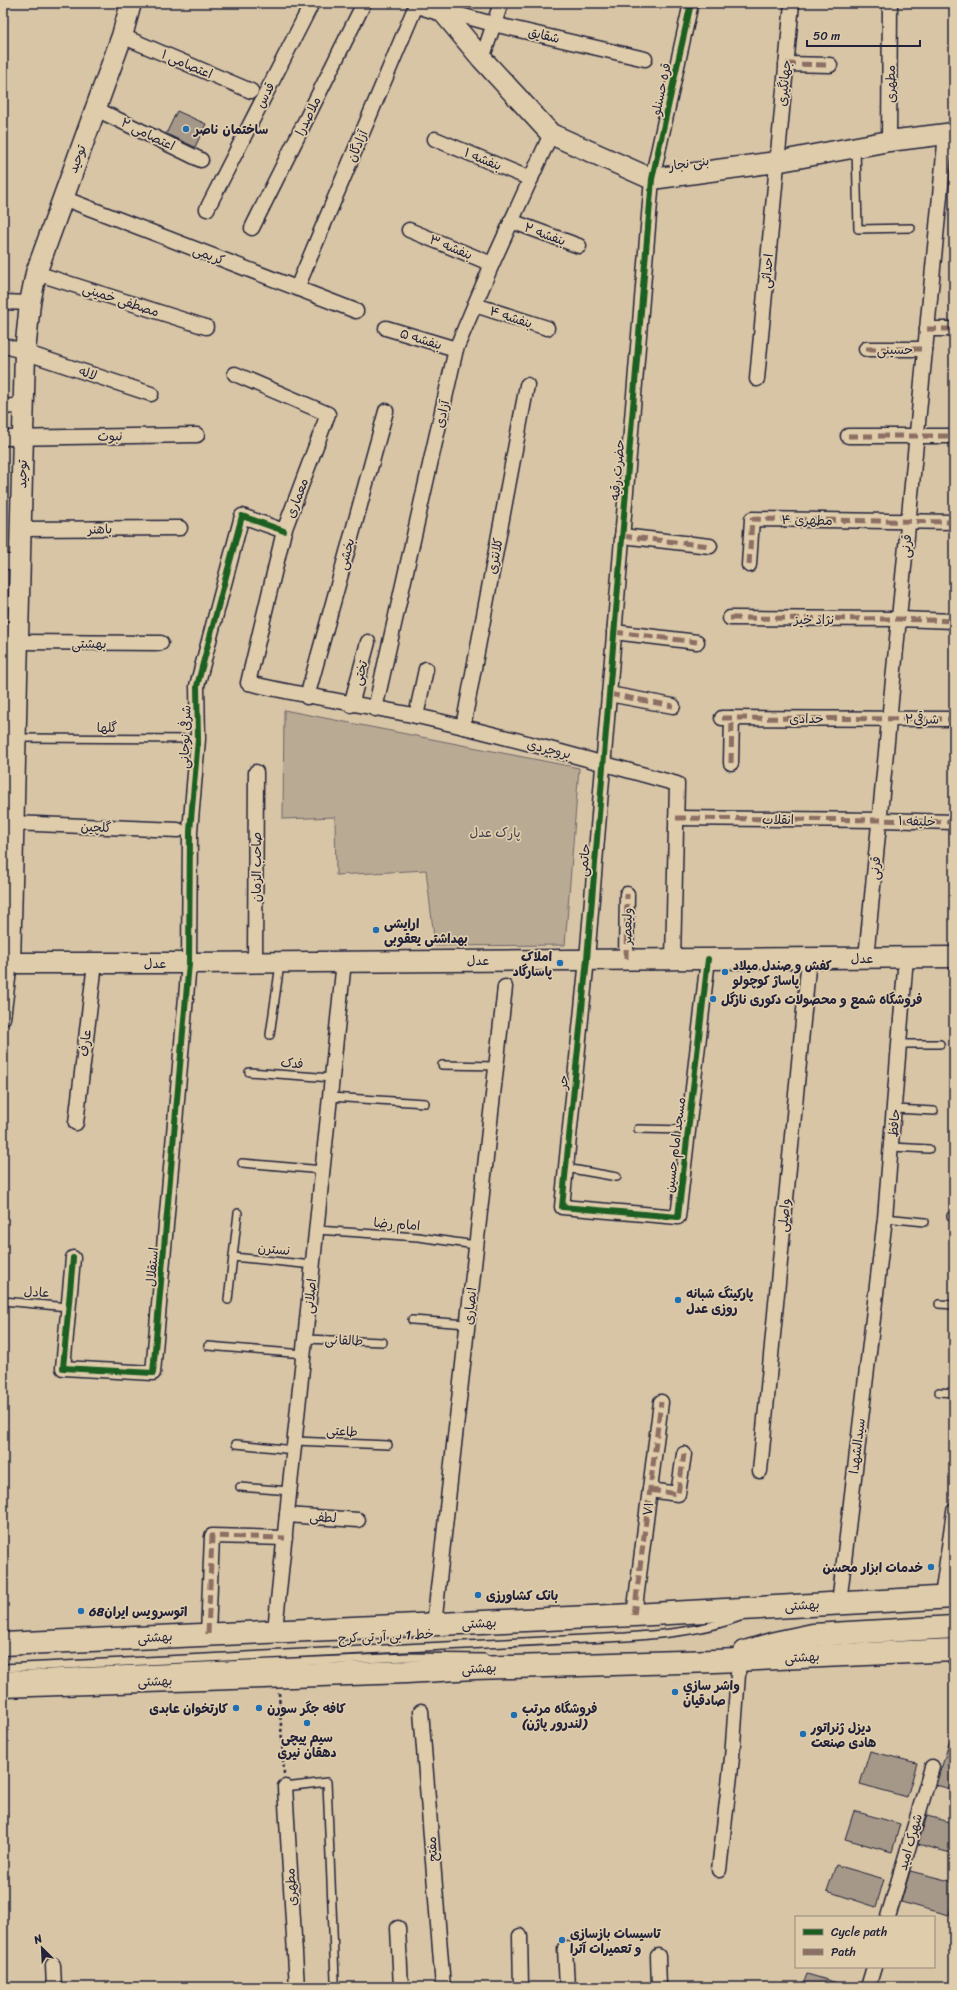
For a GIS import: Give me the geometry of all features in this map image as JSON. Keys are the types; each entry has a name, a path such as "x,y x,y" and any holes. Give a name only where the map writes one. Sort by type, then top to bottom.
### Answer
{"main road":[{"name":"بهشتى","path":"3,1644 275,1630 434,1625 948,1597"},
{"path":"715,1661 775,1643 814,1636 954,1627"},
{"name":"بهشتی","path":"3,1686 278,1677 534,1666 715,1661 954,1650"}],"street":[{"name":"توحید","path":"6,963 8,855 13,824 9,761 16,738 10,666 18,642 11,562 20,530 25,352 30,303 36,273 122,36 131,3"},
{"name":"قدس","path":"207,209 312,3"},
{"name":"ملاصدرا","path":"252,228 364,3"},
{"path":"418,3 443,7"},
{"name":"آزادگان","path":"297,288 418,3"},
{"path":"482,59 501,3"},
{"name":"قره حسنلو","path":"652,179 691,3"},
{"name":"جهانگیری","path":"776,162 792,3"},
{"name":"مطهری","path":"889,141 890,3"},
{"name":"شقایق","path":"443,7 494,24 645,59"},
{"name":"بنی نجار","path":"443,7 482,59 551,134 652,179 776,162 889,141 950,134"},
{"name":"اعتصامی ۱","path":"122,36 251,91"},
{"path":"786,64 830,66"},
{"name":"اعتصامی ۲","path":"96,109 201,160"},
{"name":"آزادی","path":"375,709 456,349 492,264 551,134"},
{"name":"قرنی","path":"866,958 927,329 950,134"},
{"name":"بنفشه ۱","path":"436,139 531,179"},
{"name":"احداثی","path":"757,379 776,162"},
{"name":"حضرت رقیه","path":"603,763 652,179"},
{"name":"کریمی","path":"63,198 356,311"},
{"name":"بنفشه ۲","path":"511,222 579,246"},
{"name":"بنفشه ۳","path":"409,230 492,264"},
{"name":"مصطفی خمینی","path":"36,273 206,327"},
{"path":"3,302 30,303"},
{"name":"بنفشه ۴","path":"475,305 547,328"},
{"name":"بنفشه ۵","path":"386,328 456,349"},
{"path":"927,329 954,329"},
{"name":"لاله","path":"3,345 151,394"},
{"name":"حسینی","path":"866,349 925,349"},
{"name":"معماری","path":"235,374 328,414 284,531 248,683"},
{"name":"کلانتری","path":"463,727 527,384"},
{"path":"3,407 24,405"},
{"name":"بخشی","path":"307,697 386,411"},
{"name":"نبوت","path":"3,438 197,434"},
{"path":"848,436 954,436"},
{"name":"شرفی نوجانی","path":"189,963 190,831 198,739 197,686 242,516 284,531"},
{"name":"مطهری ۴","path":"749,565 752,519 908,522"},
{"path":"908,522 954,522"},
{"name":"باهنر","path":"20,530 180,528"},
{"path":"622,536 710,546"},
{"name":"نژاد خیز","path":"730,618 899,619 954,621"},
{"path":"614,632 697,642"},
{"name":"بهشتی","path":"18,642 161,643"},
{"name":"تختی","path":"352,705 368,642"},
{"path":"416,716 426,669"},
{"name":"بروجردی","path":"248,683 307,697 416,716 463,727 603,763 677,784 673,959"},
{"path":"609,694 673,706"},
{"name":"حدادی","path":"731,763 727,718 890,718"},
{"name":"۲شرقی","path":"890,718 954,719"},
{"name":"حاتمی","path":"587,959 603,763"},
{"name":"صاحب الزمان","path":"255,962 256,772"},
{"name":"انقلاب","path":"676,818 880,820"},
{"name":"خلیفه ۱","path":"880,820 954,822"},
{"name":"گلچین","path":"13,824 178,830"},
{"name":"ولیعصر","path":"626,959 627,894"},
{"name":"حافظ","path":"877,1288 886,1218 906,957"},
{"name":"عدل","path":"6,963 954,957"},
{"name":"واصلی","path":"760,1471 809,958"},
{"name":"حر","path":"562,1207 587,959"},
{"name":"مسجد امام حسین","path":"562,1207 678,1217 708,959"},
{"name":"اصلانی","path":"275,1630 344,961"},
{"path":"3,1018 6,963"},
{"name":"عارف","path":"76,1123 95,963"},
{"name":"استقلال","path":"73,1258 63,1368 153,1373 189,963"},
{"name":"انصاری","path":"434,1625 506,987"},
{"name":"سیدالشهدا","path":"839,1603 877,1288"},
{"name":"۷۱","path":"634,1615 661,1402"},
{"path":"650,1490 678,1494 684,1454"},
{"path":"948,1597 954,1511"},
{"name":"لطفی","path":"287,1514 358,1520"},
{"path":"208,1634 212,1536 285,1538"},
{"path":"719,1870 732,1758 739,1660"},
{"name":"مفتح","path":"421,1711 443,1987"},
{"name":"شهرک امید","path":"888,1916 932,1767"},
{"name":"مطهری","path":"285,1787 298,1987"},
{"path":"398,1928 401,1987"},
{"path":"520,1936 521,1987"},
{"path":"565,1948 567,1987"},
{"path":"658,1956 659,1987"},
{"path":"53,1965 54,1987"},
{"path":"868,1987 874,1968"}],"lane":[{"path":"856,147 858,229 911,228"},
{"name":"گلها","path":"16,738 198,739"},
{"path":"270,1035 280,961"},
{"path":"900,1044 940,1044"},
{"path":"442,1065 497,1066"},
{"name":"فدک","path":"249,1072 332,1078"},
{"path":"330,1097 425,1104"},
{"path":"895,1109 934,1111"},
{"path":"638,1129 688,1130"},
{"path":"892,1147 929,1148"},
{"path":"242,1163 323,1170"},
{"path":"566,1168 617,1177"},
{"path":"228,1300 238,1213"},
{"path":"886,1218 925,1222"},
{"name":"امام رضا","path":"316,1230 418,1237 476,1245"},
{"name":"نسترن","path":"233,1257 313,1264"},
{"name":"عادل","path":"3,1302 68,1306"},
{"path":"939,1304 954,1305"},
{"path":"412,1320 468,1324"},
{"name":"طالقانی","path":"305,1339 383,1342"},
{"path":"208,1346 304,1354"},
{"path":"939,1392 954,1393"},
{"name":"طاعتی","path":"236,1444 388,1445"},
{"path":"240,1487 290,1491"},
{"name":"خط 1 بی آر تی کرج","path":"3,1668 663,1635 720,1625 767,1607"},
{"name":"خط 1 بی آر تی کرج","path":"3,1675 408,1657 477,1657 534,1666"},
{"path":"285,1787 327,1782 335,1980"}],"path":[{"path":"278,1677 285,1787"}],"green space":[{"name":"پارک عدل","path":"284,710 579,768 565,945 435,946 426,870 336,875 335,817 283,819"}],"building":[{"name":"ساختمان ناصر","path":"177,111 206,124 195,147 166,134"},
{"path":"951,1737 954,1737 954,1790 936,1785"},
{"path":"870,1751 917,1763 907,1797 860,1784"},
{"path":"854,1811 900,1824 892,1852 845,1839"},
{"path":"927,1816 954,1823 954,1854 918,1844"},
{"path":"836,1865 884,1879 876,1907 827,1891"},
{"path":"910,1871 954,1882 954,1899 949,1915 901,1902"},
{"path":"807,1974 841,1984 841,1987 802,1987"}],"marked path":[{"path":"786,64 830,65"},
{"path":"927,329 954,329"},
{"path":"866,349 925,349"},
{"path":"848,436 954,436"},
{"path":"749,565 752,519 954,522"},
{"path":"622,536 710,546"},
{"path":"730,618 899,619 954,621"},
{"path":"614,632 697,642"},
{"path":"609,694 673,706"},
{"path":"722,718 954,719"},
{"path":"731,763 732,718"},
{"path":"676,818 954,822"},
{"path":"626,959 627,894"},
{"path":"634,1615 661,1402"},
{"path":"650,1490 678,1494 684,1454"},
{"path":"208,1634 212,1536 285,1538"}],"cycle path":[{"path":"691,3 652,179 587,959 562,1207 678,1217 708,959"},
{"path":"73,1258 63,1368 153,1373 189,963 190,831 198,739 197,686 242,516 284,531"}],"place":[{"name":"ساختمان ناصر","path":"186,129"},
{"name":"ارایشی بهداشتی یعقوبی","path":"376,930"},
{"name":"املاک پاسارگاد","path":"560,963"},
{"name":"کفش و صندل میلاد پاساژ کوچولو","path":"725,972"},
{"name":"فروشگاه شمع و محصولات دکوری نازگل","path":"713,999"},
{"name":"پارکینگ شبانه روزی عدل","path":"678,1300"},
{"name":"خدمات ابزار محسن","path":"931,1567"},
{"name":"بانک کشاورزی","path":"478,1595"},
{"name":"اتوسرویس ایران68","path":"81,1611"},
{"name":"واشر سازي صادقیان","path":"675,1692"},
{"name":"کارتخوان عابدی","path":"236,1708"},
{"name":"کافه جگر سورن","path":"259,1708"},
{"name":"فروشگاه مرتب (لندرور پاژن)","path":"514,1715"},
{"name":"سیم پیچی دهقان نیری","path":"307,1723"},
{"name":"دیزل ژنراتور هادی صنعت","path":"803,1734"},
{"name":"تاسیسات بازسازی و تعمیرات آترا","path":"562,1940"}]}
